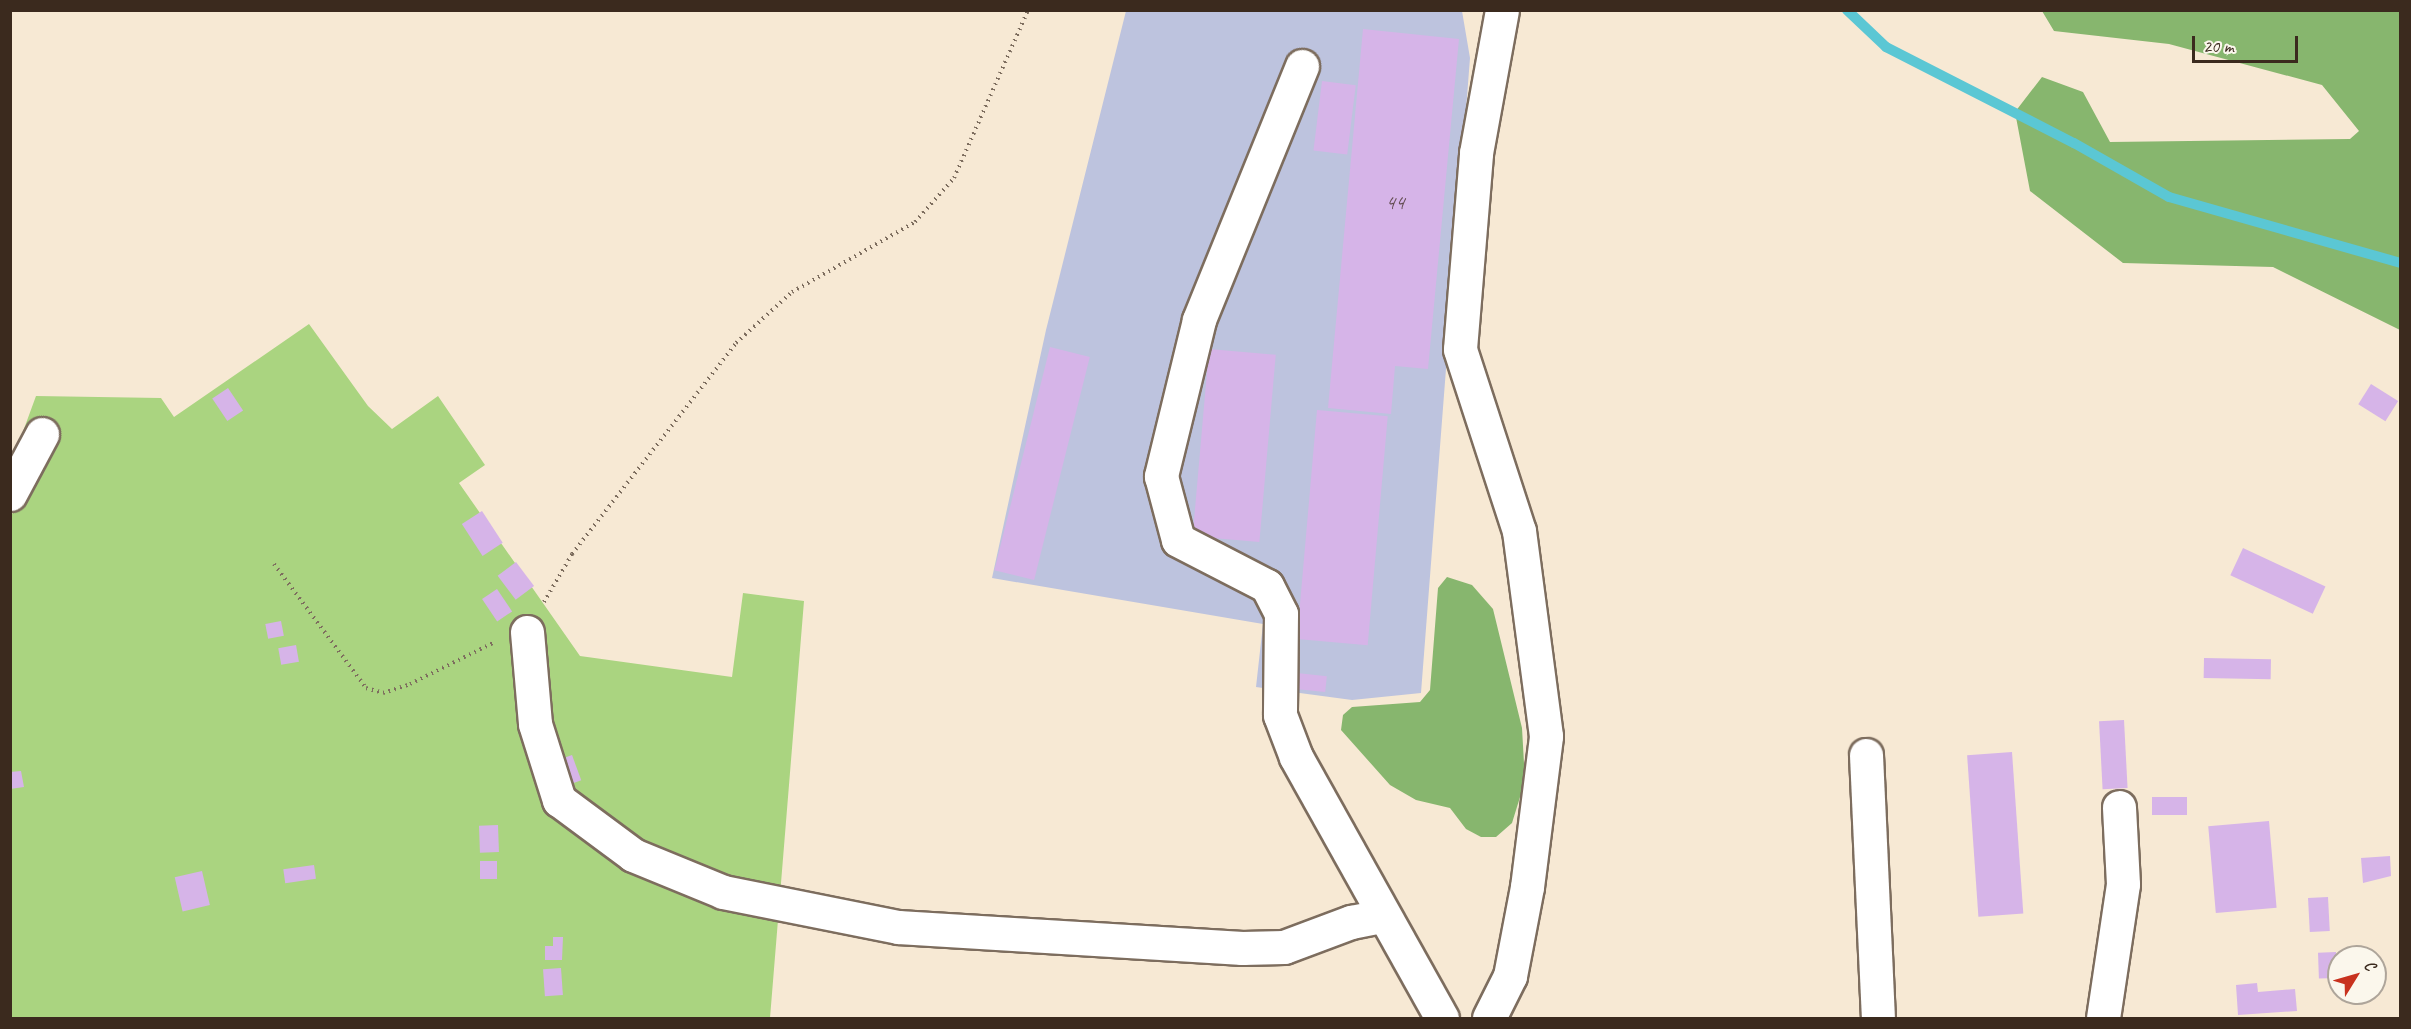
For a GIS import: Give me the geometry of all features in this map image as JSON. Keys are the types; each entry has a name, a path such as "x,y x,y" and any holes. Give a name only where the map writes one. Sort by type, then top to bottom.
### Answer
{"lane":[{"path":"1489,1018 1510,976 1527,887 1546,736 1519,531 1460,349 1476,153 1502,10"},
{"path":"1302,66 1199,320 1161,476 1178,540 1267,586 1281,614 1280,715 1296,758 1382,916 1442,1018"},
{"path":"10,494 42,434"},
{"path":"527,632 535,724 559,800 633,855 723,892 898,927 1242,948 1284,947 1351,922 1382,916"},
{"path":"1866,754 1878,1018"},
{"path":"2103,1018 2122,891 2119,807"}],"path":[{"path":"274,564 366,688 383,693 410,684 496,641 527,632 572,554 736,343 792,292 915,222 954,178 1028,10"}],"shaded area":[{"path":"1126,11 1462,11 1470,58 1421,693 1352,700 1256,687 1263,624 992,578 1046,330"}],"green space":[{"path":"2042,11 2400,11 2400,330 2273,267 2123,263 2030,191 2015,112 2042,77 2083,92 2110,142 2350,139 2359,131 2322,85 2169,44 2054,31"},
{"path":"309,324 368,406 392,429 438,396 485,465 459,483 580,656 732,677 743,593 804,601 770,1018 11,1018 10,518 22,495 10,467 36,396 161,398 174,417"},
{"path":"1447,577 1472,585 1493,609 1522,728 1525,781 1512,823 1496,837 1481,837 1466,829 1450,808 1416,800 1390,785 1341,730 1343,715 1352,707 1420,702 1430,690 1438,588"}],"building":[{"path":"1363,29 1459,39 1428,369 1395,366 1391,414 1328,408"},
{"path":"1322,81 1356,85 1347,155 1313,150"},
{"path":"1050,347 1090,357 1034,580 994,570"},
{"path":"1209,349 1276,355 1259,542 1193,536"},
{"path":"2371,384 2398,401 2385,421 2358,404"},
{"path":"228,388 243,410 227,421 212,399"},
{"path":"1317,410 1388,416 1368,645 1297,639"},
{"path":"482,511 503,543 483,556 462,524"},
{"path":"2243,548 2325,586 2313,614 2230,575"},
{"path":"516,562 534,586 516,600 498,576"},
{"path":"497,589 512,611 497,621 482,599"},
{"path":"281,621 284,636 268,639 265,624"},
{"path":"296,645 299,662 281,665 278,648"},
{"path":"2204,658 2271,659 2271,679 2204,678"},
{"path":"1297,673 1327,676 1325,692 1295,689"},
{"path":"2124,720 2128,788 2103,789 2099,721"},
{"path":"2012,752 2023,914 1978,917 1967,755"},
{"path":"572,755 581,780 563,787 554,761"},
{"path":"21,771 24,787 10,789 10,772"},
{"path":"2152,797 2187,797 2187,815 2152,815"},
{"path":"2269,821 2277,908 2216,913 2208,826"},
{"path":"498,825 499,852 480,853 479,826"},
{"path":"2390,856 2391,876 2363,883 2361,858"},
{"path":"480,861 497,861 497,879 480,879"},
{"path":"314,865 316,879 285,883 283,869"},
{"path":"202,871 210,905 183,911 175,877"},
{"path":"2328,897 2330,931 2310,932 2308,898"},
{"path":"553,937 563,937 562,960 545,960 545,946 553,946"},
{"path":"2327,952 2327,978 2319,979 2318,953"},
{"path":"561,968 563,995 545,996 543,969"},
{"path":"2257,983 2258,992 2295,989 2297,1011 2238,1015 2236,985"}],"waterway":[{"path":"1847,10 1886,47 2074,143 2169,197 2400,263"}]}
